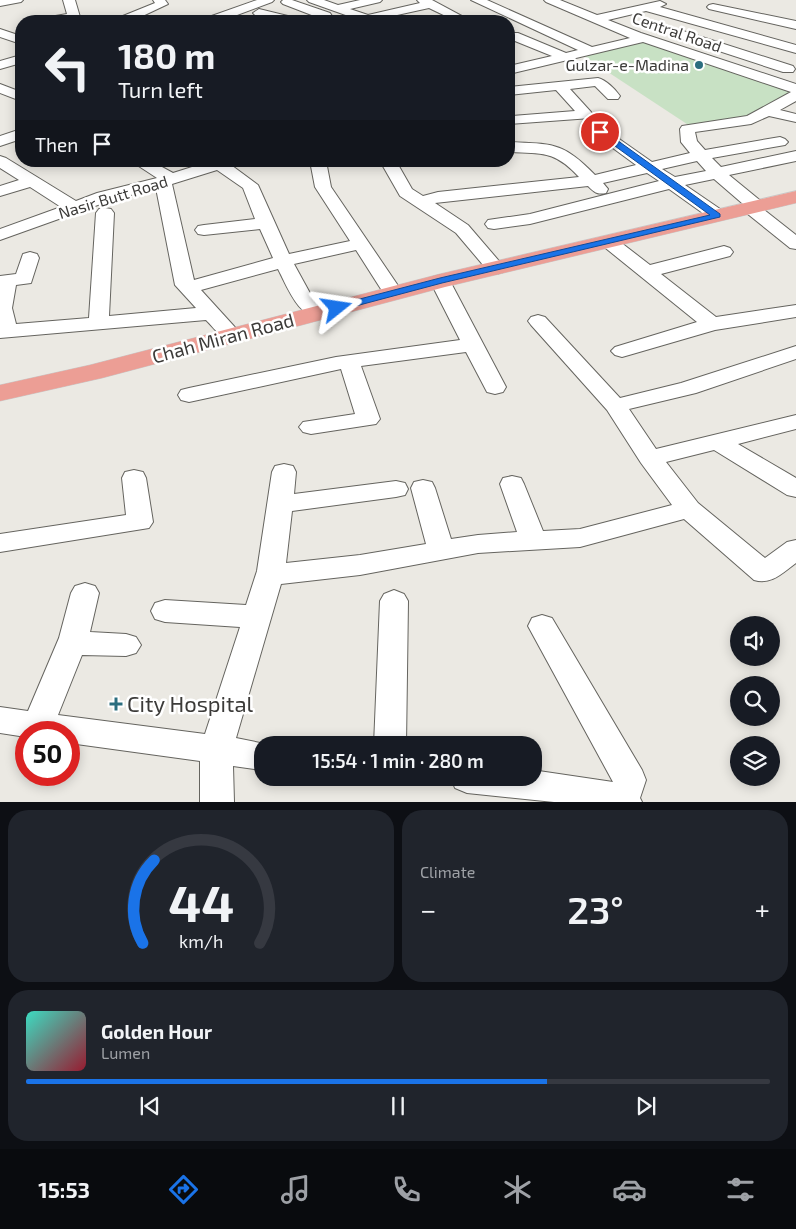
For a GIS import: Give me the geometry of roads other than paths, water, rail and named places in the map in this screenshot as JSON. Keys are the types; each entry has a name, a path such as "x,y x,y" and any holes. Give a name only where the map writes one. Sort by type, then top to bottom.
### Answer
{"main road":[{"name":"Chah Miran Road","path":"0,393 440,281 796,197"}],"street":[{"path":"0,2 17,0"},
{"path":"69,0 73,15"},
{"path":"227,15 268,0"},
{"path":"313,0 354,15"},
{"path":"337,8 376,0"},
{"path":"478,0 511,15"},
{"name":"Central Road","path":"550,0 641,37 796,89"},
{"path":"515,68 665,30 732,0"},
{"path":"135,15 164,1"},
{"path":"288,2 324,15"},
{"path":"383,15 426,2 454,15"},
{"path":"619,3 644,5 691,20 771,39 796,49"},
{"path":"595,19 644,5"},
{"path":"713,7 796,25"},
{"path":"259,13 267,15"},
{"path":"515,17 589,50"},
{"path":"515,38 542,29"},
{"path":"665,30 792,67"},
{"path":"0,33 15,38"},
{"path":"515,40 563,56"},
{"path":"515,42 543,61"},
{"path":"0,65 15,61"},
{"path":"763,78 792,67"},
{"path":"515,91 598,82 613,96"},
{"path":"515,118 586,114 559,86"},
{"path":"0,88 15,94"},
{"path":"796,95 751,120 687,129 689,142 717,173 796,244"},
{"path":"0,103 15,99"},
{"path":"768,111 796,118"},
{"path":"600,132 717,216"},
{"path":"0,141 15,136"},
{"path":"421,202 438,196 594,180 701,155 780,142"},
{"path":"515,147 552,148 575,163 594,180 608,199"},
{"path":"494,224 530,219 717,173 796,156"},
{"path":"2,162 15,159"},
{"path":"2,162 75,208"},
{"path":"148,167 167,180 185,285 232,335"},
{"name":"Nasir Butt Road","path":"0,235 104,197 210,167"},
{"path":"228,167 250,185 266,223 303,298 318,313"},
{"path":"319,167 323,187 393,293"},
{"path":"391,167 406,192 462,229 496,268"},
{"path":"0,191 32,181"},
{"path":"99,323 105,213"},
{"path":"204,230 266,223"},
{"path":"609,242 712,324"},
{"path":"188,288 284,260 360,244"},
{"path":"646,272 724,252"},
{"path":"30,258 24,278 7,280 2,308 4,332 212,313"},
{"path":"440,281 495,388"},
{"path":"622,351 712,324 796,311"},
{"path":"538,321 614,406 650,458 689,509 764,573 795,550"},
{"path":"189,395 349,361 473,345"},
{"path":"614,406 688,388 796,352"},
{"path":"311,427 368,419 349,361"},
{"path":"650,458 796,422"},
{"path":"718,441 796,489"},
{"path":"218,802 216,751 270,575 284,472"},
{"path":"0,543 140,522 134,478"},
{"path":"512,484 533,540"},
{"path":"423,488 441,551"},
{"path":"280,504 396,489"},
{"path":"270,575 360,565 478,544 580,538 689,509"},
{"path":"40,721 72,643 85,593"},
{"path":"390,736 394,601"},
{"path":"166,611 257,617"},
{"path":"542,626 630,780 623,801 542,786"},
{"path":"72,643 126,646"},
{"path":"0,720 15,722"},
{"path":"80,731 254,755"}],"place":[{"name":"Gulzar-e-Madina","path":"699,65"},
{"name":"City Hospital","path":"116,704"}]}
